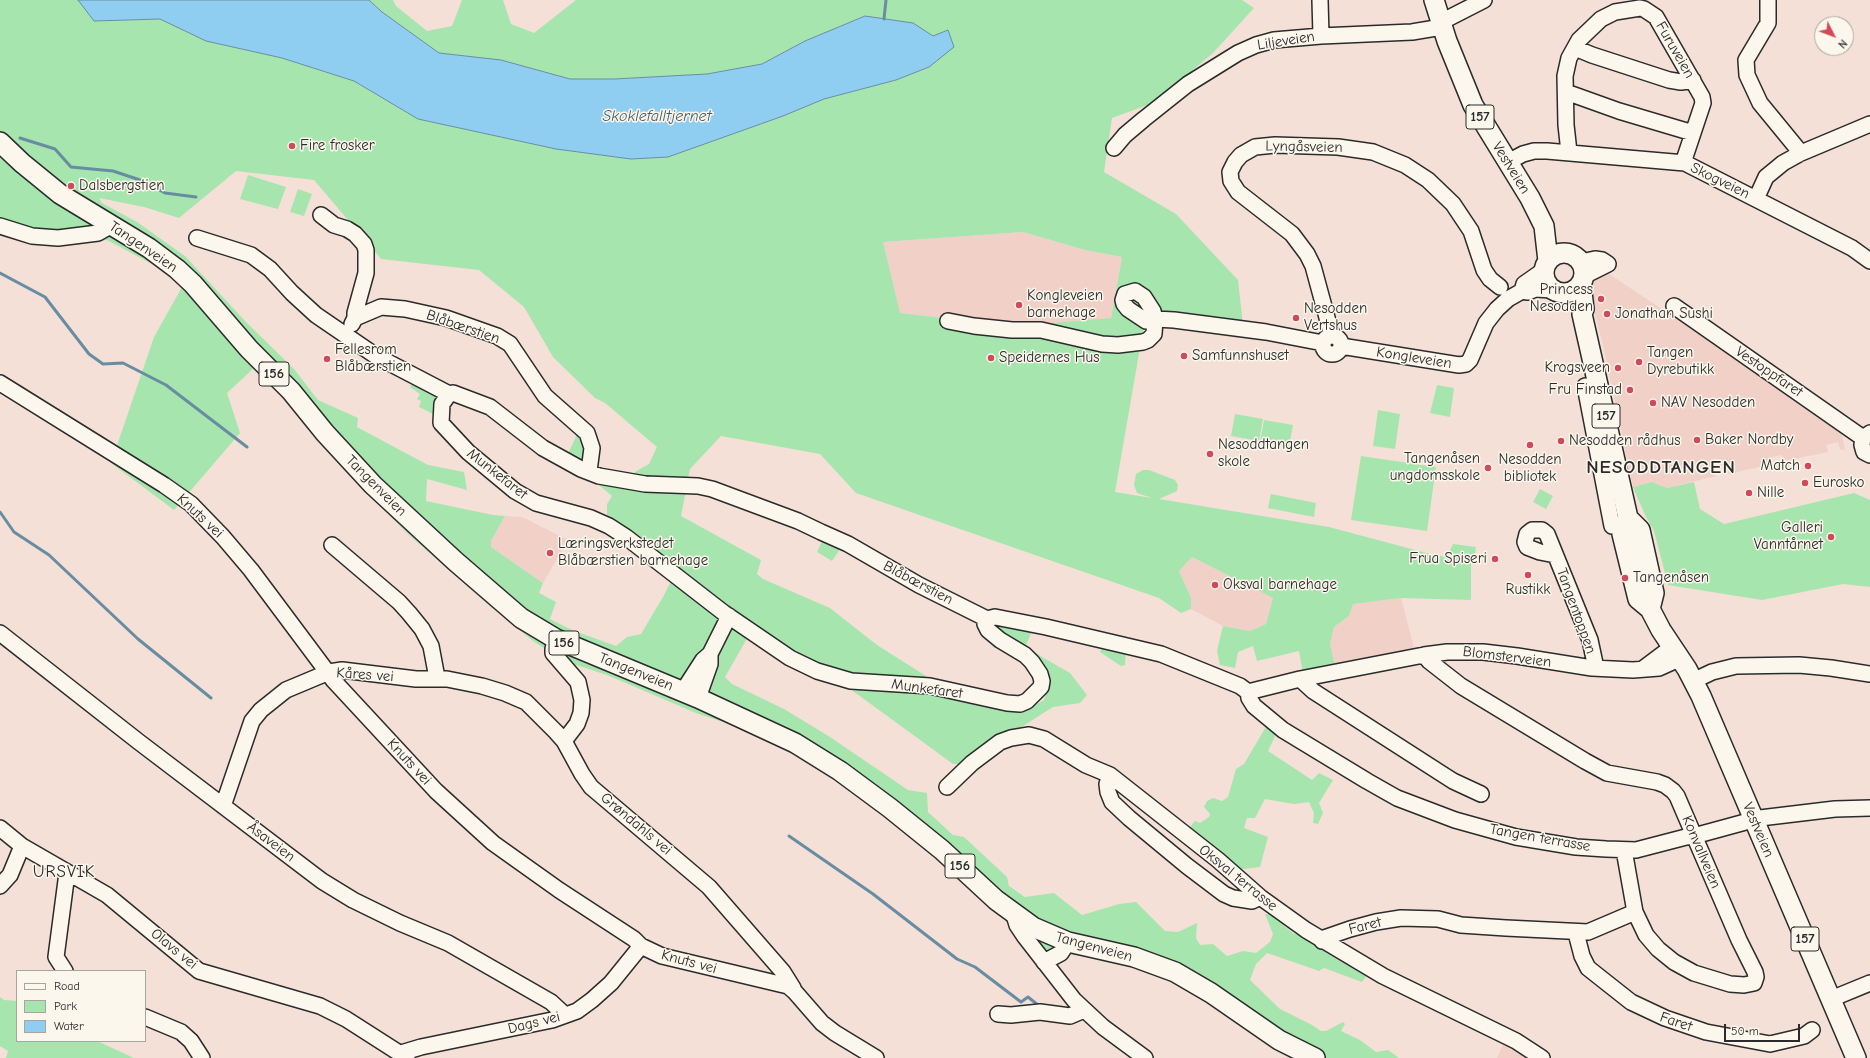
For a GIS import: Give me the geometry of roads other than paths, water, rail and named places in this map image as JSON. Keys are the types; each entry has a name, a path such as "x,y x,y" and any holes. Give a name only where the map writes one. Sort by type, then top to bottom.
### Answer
{"main road":[{"name":"Vestveien","path":"1434,0 1462,80 1473,105 1508,162 1544,226 1546,265"},
{"name":"Tangenveien","path":"0,142 22,163 60,194 164,258 193,284 249,349 291,391 345,456 372,485 400,512 508,608 533,626 556,639 691,695 794,743 840,771 916,828 1014,914 1042,932 1068,942 1134,957 1175,972 1211,993 1279,1040 1315,1058"},
{"name":"Vestveien","path":"1544,226 1553,230 1579,269 1584,308 1582,314 1620,522 1640,530 1654,593 1650,609 1661,630 1693,681 1856,1058"},
{"path":"1546,265 1558,254 1579,269 1572,291 1558,292"},
{"name":"157","path":"1546,265 1545,280 1582,314"}],"street":[{"path":"1320,0 1321,36"},
{"name":"Liljeveien","path":"1114,148 1125,135 1166,101 1238,53 1256,45 1274,40 1321,36 1412,32 1442,24 1484,0"},
{"path":"1768,0 1768,23 1746,60 1747,75 1760,103 1801,153"},
{"name":"Furuveien","path":"1570,152 1566,125 1565,76 1569,58 1589,29 1609,14 1623,9 1644,8 1656,17 1702,97 1703,103 1684,163"},
{"path":"1576,47 1592,55 1669,80 1681,82 1693,80"},
{"path":"1566,92 1619,111 1693,133"},
{"path":"1756,199 1763,182 1774,169 1801,153 1870,124"},
{"name":"Lyngåsveien","path":"1332,342 1313,266 1307,254 1292,234 1238,192 1231,181 1230,172 1235,162 1241,155 1255,147 1275,144 1338,146 1373,152 1405,165 1433,184 1453,204 1470,231 1484,270 1490,279 1500,287"},
{"name":"Skogveien","path":"1508,162 1523,154 1534,151 1570,152 1684,163 1756,199 1783,215 1852,248 1870,261"},
{"path":"321,215 334,225 347,229 355,234 364,244 366,250 366,273 355,312 355,318 344,333"},
{"path":"0,226 32,236 58,238 98,233 112,225"},
{"name":"Blåbærstien","path":"197,238 251,255 270,269 292,293 316,315 376,356 448,394 453,393 490,407 543,448 599,476 645,484 698,486 712,489 798,521 848,544 896,573 987,619 995,617 1046,627 1161,654 1240,686 1248,692"},
{"name":"Kongleveien","path":"1522,291 1524,284 1546,265"},
{"name":"Kongleveien","path":"948,321 974,326 1012,330 1041,330 1102,344 1118,345 1148,340 1154,334 1155,319 1174,320 1332,342 1459,365 1466,364 1470,360 1491,316 1508,299 1522,291 1528,292 1535,288 1558,292"},
{"name":"Vestoppfaret","path":"1674,306 1867,436"},
{"name":"Blåbærstien","path":"355,318 381,307 405,309 446,318 497,336 510,344 545,396 587,433 592,448 589,471"},
{"name":"Knuts vei","path":"0,383 164,485 191,504 223,537 251,570 329,672 334,681 436,791 493,843 559,890 634,939 641,946 662,956 774,982 792,989 822,1023 835,1033 876,1058"},
{"path":"1585,386 1620,522"},
{"name":"Munkefaret","path":"448,394 442,404 440,418 441,423 468,452 515,491 536,503 560,511 591,518 609,526 626,537 729,616 790,658 817,671 835,677 866,683 930,686 1008,703 1020,704 1027,701 1041,687 1042,681 1040,674 1025,655 1000,640 988,630 986,624 987,619"},
{"path":"1867,436 1862,449 1870,456"},
{"path":"332,545 399,602 422,629 431,646 436,678"},
{"name":"Tangentoppen","path":"1556,555 1590,640 1596,668"},
{"path":"691,695 703,660 710,654 729,616"},
{"name":"Åsaveien","path":"0,632 223,806 342,894 400,922 448,942 551,1002 565,1015"},
{"path":"556,639 553,653 578,682 582,700 581,713 577,724 564,741"},
{"name":"Blomsterveien","path":"1248,692 1300,679 1424,655 1463,651 1483,652 1596,668 1633,670 1644,668 1676,652"},
{"name":"Konvallveien","path":"1424,655 1429,661 1461,686 1607,773 1621,777 1638,778 1665,785 1676,796 1694,836 1739,940 1755,972 1756,977 1754,983 1744,985 1730,984 1694,973 1681,967 1665,956 1652,943 1635,912 1624,850"},
{"path":"1693,681 1712,672 1736,666 1799,665 1870,674"},
{"name":"Kåres vei","path":"223,806 252,721 261,710 286,690 329,672 342,670 416,679 436,678 482,686 521,699 532,706 564,741"},
{"path":"1300,679 1313,692 1453,781 1481,794"},
{"name":"Tangen terrasse","path":"1248,692 1249,698 1254,706 1283,730 1397,798 1455,820 1516,837 1576,847 1636,850 1754,820 1834,809 1870,808"},
{"name":"Oksval terrasse","path":"947,787 972,763 991,748 1011,738 1036,736 1044,739 1086,765 1110,775 1218,860 1260,898 1322,941 1383,976 1516,1041 1542,1058"},
{"name":"Grøndahls vei","path":"564,741 591,787 709,887 783,972 793,988 792,989"},
{"path":"1110,775 1107,784 1112,802 1187,866 1224,894 1233,898 1252,901 1260,898"},
{"name":"Olavs vei","path":"0,828 22,846 107,895 199,971 320,1006 346,1019 404,1056"},
{"path":"0,886 10,875 22,846"},
{"path":"64,970 56,957 67,873"},
{"name":"Faret","path":"1322,941 1324,938 1350,929 1376,922 1401,918 1438,919 1461,925 1576,933 1588,932 1635,912"},
{"path":"1014,914 1018,925 1044,962 1084,1010 1103,1027 1146,1058"},
{"name":"Faret","path":"1576,933 1582,956 1592,971 1631,1002 1665,1018 1706,1032 1770,1044 1804,1036 1812,1030"},
{"path":"1044,962 1061,953 1068,942"},
{"name":"Dags vei","path":"404,1056 421,1047 544,1022 583,1008 611,983 641,946"},
{"path":"1831,999 1870,982"},
{"path":"998,1014 1011,1015 1040,1012 1070,1016 1084,1010"},
{"path":"146,1016 181,1032 191,1041 202,1058"}],"water":[{"name":"Skoklefalltjernet","path":"78,0 369,0 382,12 439,53 501,60 570,79 614,79 707,74 762,64 805,41 865,16 913,23 933,36 948,30 954,47 929,67 896,80 824,99 783,116 668,157 631,159 556,149 418,119 354,81 282,58 206,41 160,19 94,21"}],"waterway":[{"path":"884,19 886,0"},
{"path":"20,138 55,149 71,167 113,171 140,180 165,193 196,197"},
{"path":"0,273 45,297 89,354 103,364 123,363 166,385 247,447"},
{"path":"0,512 14,532 49,555 138,639 211,698"},
{"path":"789,836 873,894 957,959 975,967 1021,1002 1028,997 1038,1005"}],"place":[{"name":"Fire frosker","path":"292,146"},
{"name":"Dalsbergstien","path":"71,186"},
{"name":"Princess Nesodden","path":"1601,299"},
{"name":"Kongleveien barnehage","path":"1019,305"},
{"name":"Jonathan Sushi","path":"1607,314"},
{"name":"Nesodden Vertshus","path":"1296,318"},
{"name":"Samfunnshuset","path":"1184,356"},
{"name":"Speidernes Hus","path":"991,358"},
{"name":"Fellesrom Blåbærstien","path":"327,359"},
{"name":"Tangen Dyrebutikk","path":"1639,362"},
{"name":"Krogsveen","path":"1618,368"},
{"name":"Fru Finstad","path":"1630,390"},
{"name":"NAV Nesodden","path":"1653,403"},
{"name":"Baker Nordby","path":"1697,440"},
{"name":"Nesodden rådhus","path":"1561,441"},
{"name":"Nesodden bibliotek","path":"1530,445"},
{"name":"Nesoddtangen skole","path":"1210,454"},
{"name":"Match","path":"1808,466"},
{"name":"Tangenåsen ungdomsskole","path":"1488,468"},
{"name":"Eurosko","path":"1805,483"},
{"name":"Nille","path":"1749,493"},
{"name":"Galleri Vanntårnet","path":"1831,537"},
{"name":"Læringsverkstedet Blåbærstien barnehage","path":"550,553"},
{"name":"Frua Spiseri","path":"1495,559"},
{"name":"Rustikk","path":"1528,575"},
{"name":"Tangenåsen","path":"1625,578"},
{"name":"Oksval barnehage","path":"1215,585"}],"district":[{"name":"NESODDTANGEN","path":"1661,468"},
{"name":"URSVIK","path":"64,872"}]}
